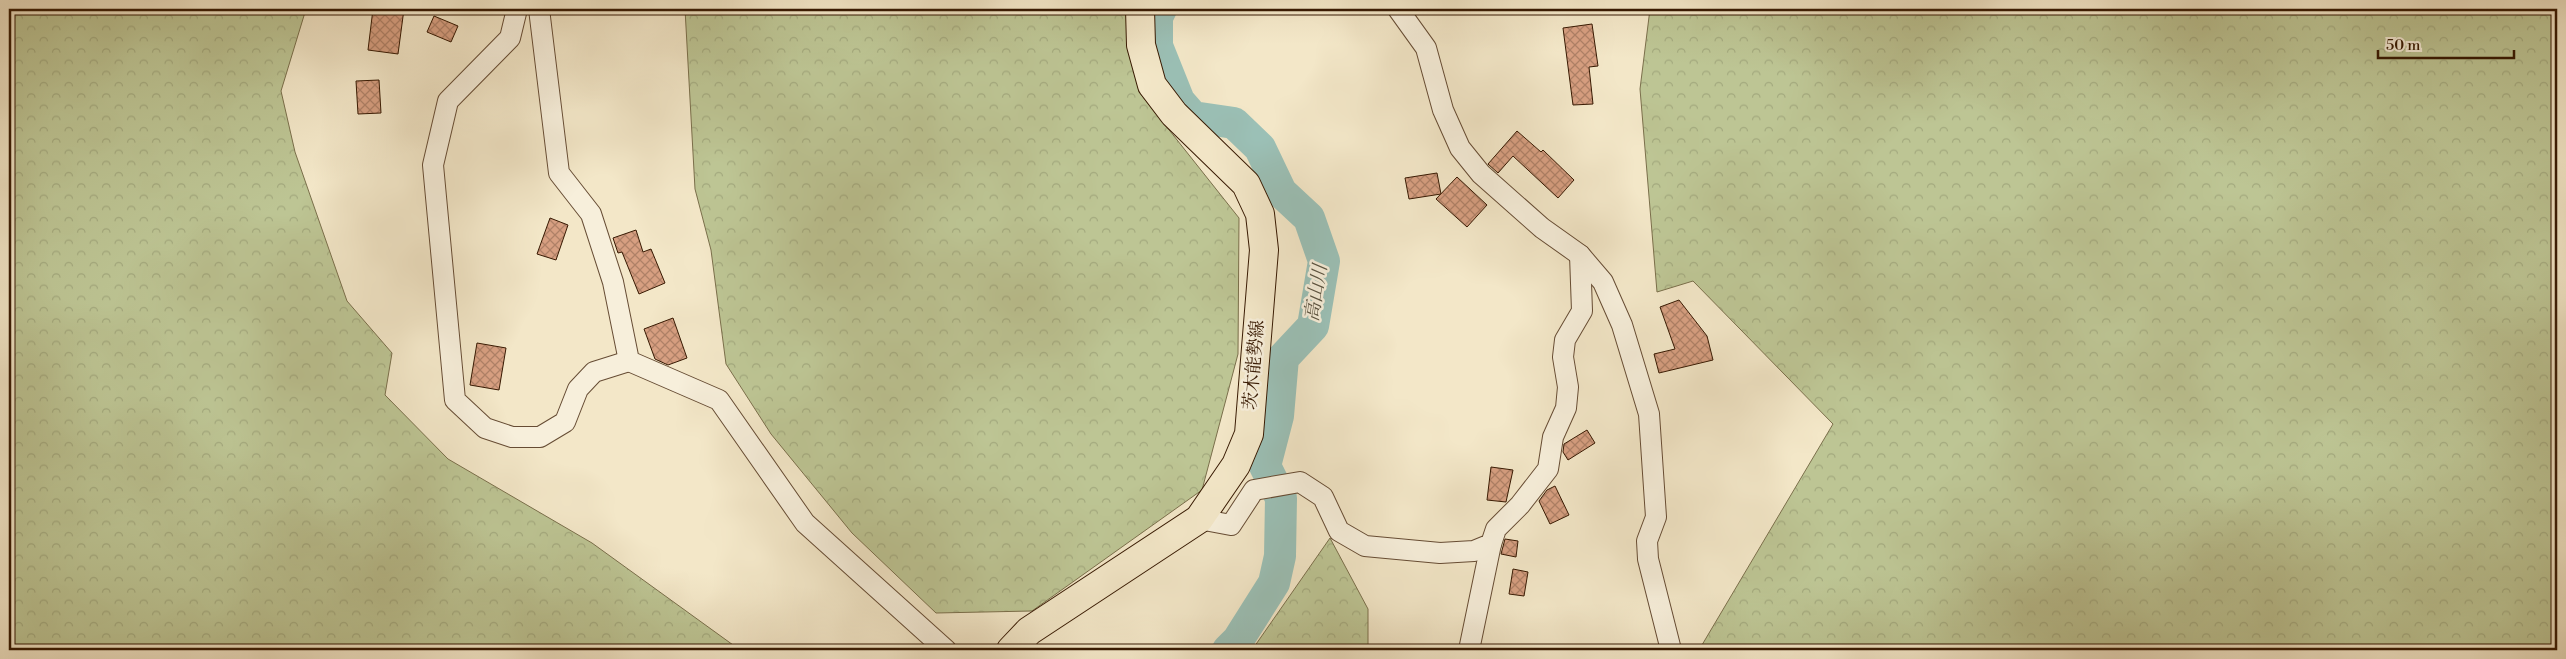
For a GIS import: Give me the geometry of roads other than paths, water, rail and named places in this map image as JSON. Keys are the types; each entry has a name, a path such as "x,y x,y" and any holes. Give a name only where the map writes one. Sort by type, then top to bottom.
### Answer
{"main road":[{"name":"茨木能勢線","path":"1011,650 1029,631 1199,519 1236,465 1249,434 1264,250 1260,214 1246,184 1174,114 1152,85 1141,45 1140,9"}],"street":[{"path":"517,9 510,38 448,101 433,165 455,400 484,428 512,437 540,437 565,422 578,389 594,372 629,361 719,400 805,523 946,650"},
{"path":"539,9 559,173 591,214 613,282 629,361"},
{"path":"1398,9 1426,48 1443,110 1460,148 1481,174 1542,228 1580,255 1604,282 1622,325 1649,414 1656,517 1647,541 1648,559 1672,650"},
{"path":"1469,650 1491,544 1496,529 1520,505 1548,469 1553,437 1566,408 1568,387 1563,357 1565,340 1582,311 1580,255"},
{"path":"1199,519 1231,525 1254,490 1300,482 1323,496 1339,531 1365,546 1440,553 1474,551 1491,544"}],"waterway":[{"name":"高山川","path":"1161,9 1157,17 1157,46 1179,101 1193,117 1234,123 1260,148 1281,192 1309,218 1324,261 1313,326 1283,358 1278,416 1265,466 1281,498 1280,556 1274,583 1238,640 1228,650"}]}
